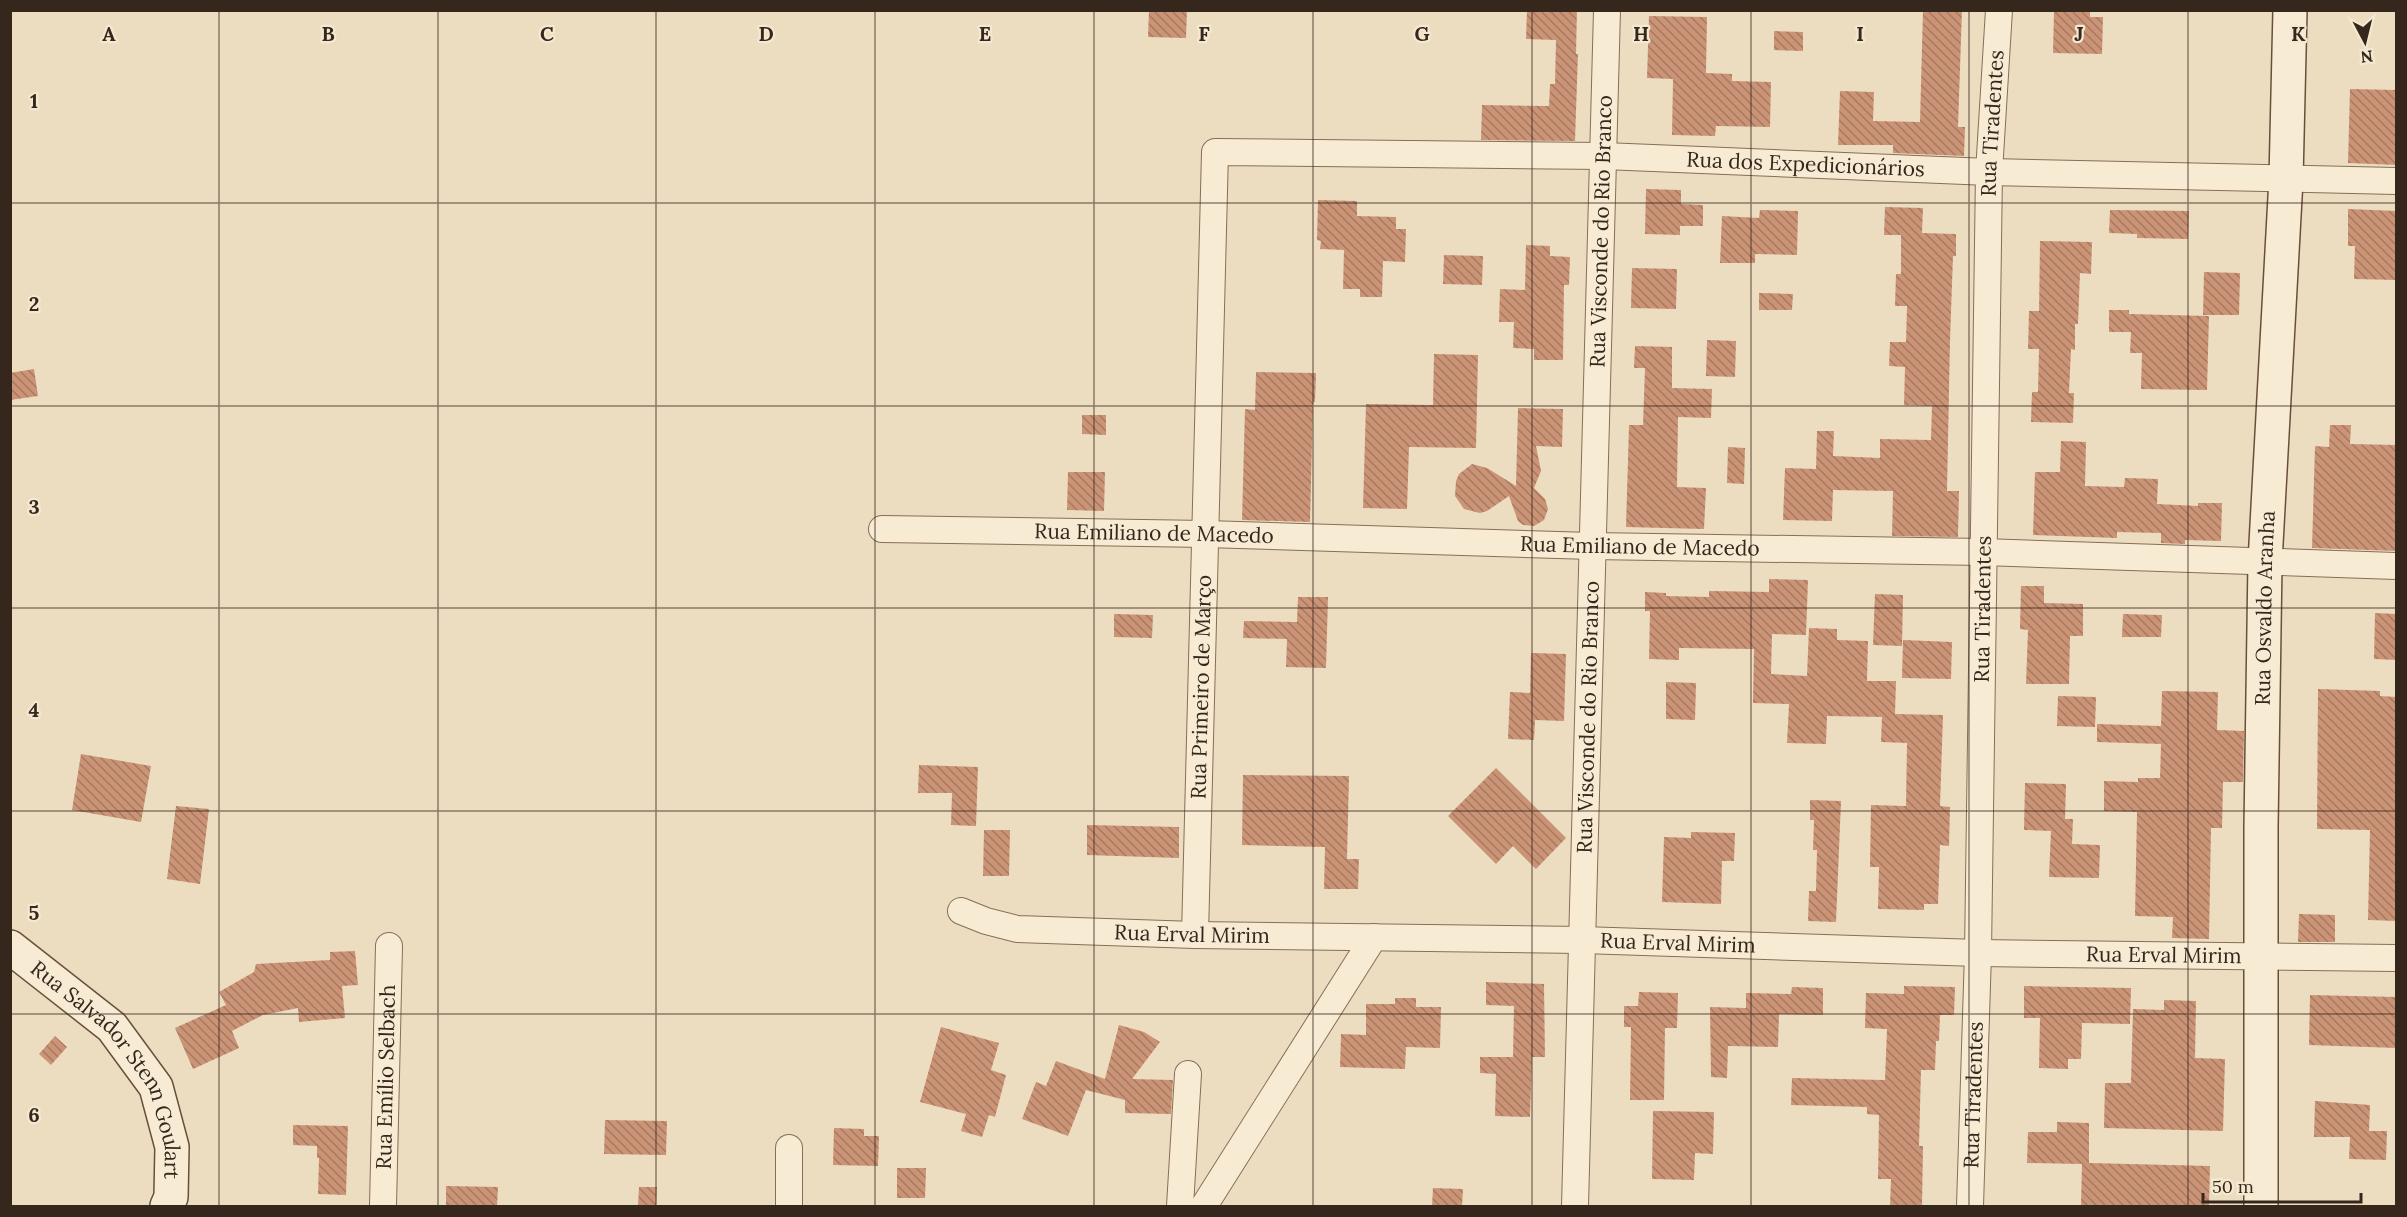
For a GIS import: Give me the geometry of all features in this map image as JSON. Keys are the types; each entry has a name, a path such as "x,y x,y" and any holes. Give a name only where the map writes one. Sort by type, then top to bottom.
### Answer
{"main road":[{"name":"Rua Osvaldo Aranha","path":"2261,1206 2265,562 2286,179 2290,10"},
{"name":"Rua Salvador Stenn Goulart","path":"10,947 112,1027 156,1086 172,1147 171,1197 167,1206"}],"street":[{"name":"Rua Visconde do Rio Branco","path":"1575,1206 1607,10"},
{"name":"Rua Tiradentes","path":"1970,1206 1978,953 1989,172 1998,10"},
{"name":"Rua dos Expedicionários","path":"1215,152 1604,156 1989,172 2397,181"},
{"name":"Rua Primeiro de Março","path":"1195,935 1215,152"},
{"name":"Rua Emiliano de Macedo","path":"882,529 1206,534 1592,546 1983,552 2397,566"},
{"name":"Rua Erval Mirim","path":"961,911 1017,929 1195,935 1582,940 1978,953 2397,958"},
{"path":"1204,1206 1374,937"},
{"name":"Rua Emílio Selbach","path":"383,1206 389,946"},
{"path":"1180,1206 1188,1074"},
{"path":"789,1148 789,1206"}],"building":[{"path":"1149,10 1187,10 1186,38 1148,37"},
{"path":"1527,10 1577,10 1575,141 1481,140 1482,105 1549,106 1550,84 1555,84 1556,40 1526,39"},
{"path":"1923,10 1962,10 1958,127 1965,127 1964,156 1893,153 1893,145 1838,145 1840,91 1874,92 1873,121 1920,122"},
{"path":"2054,10 2090,10 2090,17 2103,17 2102,54 2053,53"},
{"path":"1649,16 1707,17 1706,73 1732,74 1732,81 1771,82 1770,127 1716,126 1715,136 1672,135 1673,79 1647,78"},
{"path":"1774,31 1803,32 1803,51 1774,50"},
{"path":"2350,89 2397,90 2397,165 2348,163"},
{"path":"1646,189 1681,190 1681,204 1703,205 1703,226 1680,226 1680,235 1645,234"},
{"path":"1318,200 1357,201 1357,216 1396,217 1396,229 1406,229 1405,262 1383,261 1382,297 1360,297 1360,289 1343,289 1344,250 1320,249 1321,241 1317,240"},
{"path":"1885,207 1923,208 1922,233 1956,234 1950,340 1947,491 1959,491 1958,537 1892,536 1893,491 1833,490 1832,521 1783,520 1785,468 1816,469 1817,431 1834,431 1833,456 1880,458 1880,439 1931,440 1932,406 1904,405 1905,367 1889,366 1890,342 1906,342 1907,306 1895,306 1896,274 1901,274 1901,235 1884,235"},
{"path":"2348,209 2397,211 2397,280 2354,279 2355,246 2348,246"},
{"path":"1760,210 1798,211 1797,255 1755,254 1755,263 1720,263 1722,216 1759,218"},
{"path":"2110,210 2189,211 2188,239 2137,238 2137,234 2109,233"},
{"path":"2040,241 2092,242 2091,274 2080,273 2075,350 2071,349 2069,393 2074,393 2073,423 2031,422 2032,392 2038,392 2039,349 2028,349 2029,311 2039,311"},
{"path":"1526,245 1550,246 1550,256 1570,257 1569,285 1564,285 1563,360 1534,360 1534,349 1513,348 1514,322 1499,322 1500,289 1525,290"},
{"path":"1444,255 1483,256 1482,285 1443,284"},
{"path":"1632,268 1677,269 1676,309 1631,308"},
{"path":"2204,272 2240,273 2239,315 2203,315"},
{"path":"1759,293 1793,294 1792,310 1759,310"},
{"path":"2109,310 2129,310 2129,314 2209,316 2207,390 2141,389 2142,353 2130,353 2131,332 2109,332"},
{"path":"1707,340 1736,341 1735,377 1706,376"},
{"path":"1635,346 1672,347 1672,388 1712,389 1711,418 1678,417 1677,487 1706,488 1704,529 1626,527 1629,425 1643,425 1645,368 1634,368"},
{"path":"1434,354 1478,355 1476,448 1409,447 1407,509 1363,508 1366,404 1433,405"},
{"path":"34,369 38,396 10,400 10,373"},
{"path":"1256,372 1316,373 1315,402 1313,402 1310,522 1242,520 1245,409 1255,410"},
{"path":"1518,408 1563,409 1562,447 1536,446 1541,471 1534,488 1545,499 1548,509 1544,520 1534,526 1523,525 1518,521 1509,496 1487,511 1480,513 1464,509 1455,496 1459,474 1472,464 1487,468 1516,486"},
{"path":"1082,415 1106,415 1106,435 1082,434"},
{"path":"2330,425 2351,425 2350,444 2397,445 2397,551 2312,548 2315,446 2329,447"},
{"path":"2061,441 2086,442 2085,486 2124,487 2125,478 2158,479 2157,504 2198,506 2198,503 2222,503 2221,541 2185,540 2185,544 2161,543 2161,533 2117,532 2117,538 2033,535 2035,472 2060,472"},
{"path":"1728,447 1745,448 1744,484 1727,483"},
{"path":"1068,472 1105,472 1104,511 1067,510"},
{"path":"1769,579 1808,580 1806,635 1772,634 1771,674 1807,676 1809,628 1837,629 1837,640 1868,641 1867,681 1896,681 1895,714 1943,715 1940,806 1950,807 1949,846 1940,845 1938,904 1924,904 1924,910 1878,909 1879,867 1870,867 1871,805 1906,806 1907,743 1881,742 1882,717 1827,716 1826,744 1787,743 1789,704 1753,703 1754,649 1679,648 1679,660 1649,659 1650,611 1645,611 1645,592 1666,593 1666,596 1709,597 1709,591 1769,592"},
{"path":"2021,586 2044,586 2044,603 2083,604 2083,636 2070,636 2069,684 2026,684 2028,630 2020,629"},
{"path":"1875,594 1903,595 1902,646 1873,645"},
{"path":"1298,597 1328,597 1326,668 1286,667 1287,639 1243,638 1244,621 1297,622"},
{"path":"2375,613 2397,614 2397,660 2374,659"},
{"path":"1114,614 1153,615 1152,638 1114,637"},
{"path":"2123,614 2162,615 2161,637 2122,637"},
{"path":"1903,640 1952,642 1951,679 1902,678"},
{"path":"1531,653 1566,654 1564,721 1535,720 1534,740 1508,739 1510,692 1530,693"},
{"path":"1666,682 1696,683 1695,720 1666,719"},
{"path":"2318,689 2380,691 2380,696 2397,697 2397,921 2368,920 2370,830 2317,829"},
{"path":"2162,691 2218,692 2217,730 2244,731 2243,782 2223,782 2222,828 2211,828 2209,939 2172,938 2173,917 2135,916 2137,812 2104,811 2104,781 2138,782 2138,778 2160,778 2161,744 2097,742 2097,724 2161,726"},
{"path":"2058,696 2096,697 2095,727 2057,726"},
{"path":"81,754 151,766 141,822 72,810"},
{"path":"919,765 978,767 976,826 951,825 952,793 918,793"},
{"path":"1496,768 1566,838 1536,869 1513,846 1496,864 1448,816"},
{"path":"1243,775 1349,776 1347,859 1359,859 1358,889 1324,889 1325,847 1242,845"},
{"path":"2025,783 2066,784 2065,819 2073,819 2072,844 2100,845 2099,878 2049,877 2051,831 2024,830"},
{"path":"1810,800 1841,801 1836,922 1808,921 1809,891 1816,891 1817,850 1813,850 1814,820 1810,820"},
{"path":"176,806 209,809 200,884 167,879"},
{"path":"1087,825 1179,827 1179,858 1087,855"},
{"path":"984,830 1010,830 1009,876 983,876"},
{"path":"1691,832 1735,833 1734,861 1722,861 1721,904 1662,902 1664,837 1691,838"},
{"path":"2299,914 2335,915 2335,942 2298,942"},
{"path":"355,951 358,985 342,986 345,1018 299,1022 298,1008 263,1015 232,1031 239,1048 193,1069 175,1028 226,1005 219,992 254,972 256,964 330,960 330,952"},
{"path":"1486,982 1544,984 1545,1057 1532,1057 1530,1117 1495,1116 1496,1074 1480,1073 1480,1057 1513,1057 1514,1006 1486,1005"},
{"path":"1904,986 1955,987 1954,1015 1940,1015 1935,1070 1921,1070 1919,1146 1923,1146 1922,1206 1890,1206 1891,1179 1878,1179 1879,1115 1867,1114 1867,1107 1791,1105 1792,1078 1885,1080 1887,1029 1865,1028 1866,993 1904,994"},
{"path":"2024,986 2131,988 2130,1024 2082,1023 2081,1059 2068,1059 2068,1069 2039,1068 2040,1018 2024,1018"},
{"path":"1792,987 1823,988 1823,1015 1779,1014 1778,1047 1728,1046 1727,1078 1711,1077 1710,1007 1746,1008 1746,993 1791,994"},
{"path":"1639,992 1678,993 1677,1028 1665,1028 1664,1100 1630,1100 1631,1027 1624,1027 1624,1006 1638,1006"},
{"path":"2310,995 2397,997 2397,1048 2309,1045"},
{"path":"1395,998 1416,998 1416,1007 1441,1007 1440,1048 1406,1047 1405,1069 1340,1067 1341,1034 1366,1035 1366,1004 1395,1004"},
{"path":"2164,1000 2196,1001 2195,1058 2225,1059 2223,1131 2104,1128 2105,1083 2131,1083 2133,1009 2164,1010"},
{"path":"1119,1025 1144,1032 1160,1042 1132,1079 1173,1080 1171,1114 1125,1113 1125,1100 1086,1090 1068,1136 1022,1119 1036,1082 1046,1086 1056,1061 1105,1079"},
{"path":"941,1027 999,1043 991,1070 1006,1075 995,1117 989,1115 982,1137 961,1131 966,1114 920,1102"},
{"path":"55,1036 67,1047 51,1065 39,1054"},
{"path":"2315,1101 2370,1105 2369,1131 2387,1131 2386,1160 2349,1159 2350,1137 2314,1137"},
{"path":"1653,1111 1714,1112 1713,1154 1695,1153 1694,1180 1652,1179"},
{"path":"605,1120 667,1121 666,1155 604,1154"},
{"path":"2057,1122 2089,1123 2089,1163 2210,1166 2209,1206 2081,1206 2082,1164 2027,1163 2028,1132 2057,1132"},
{"path":"293,1125 348,1126 346,1195 318,1194 317,1146 293,1145"},
{"path":"834,1128 864,1129 864,1136 879,1136 878,1166 833,1165"},
{"path":"897,1168 926,1168 925,1198 897,1198"},
{"path":"446,1186 498,1187 497,1206 446,1206"},
{"path":"639,1187 657,1187 656,1206 638,1206"},
{"path":"1433,1188 1463,1189 1462,1206 1432,1206"}]}
